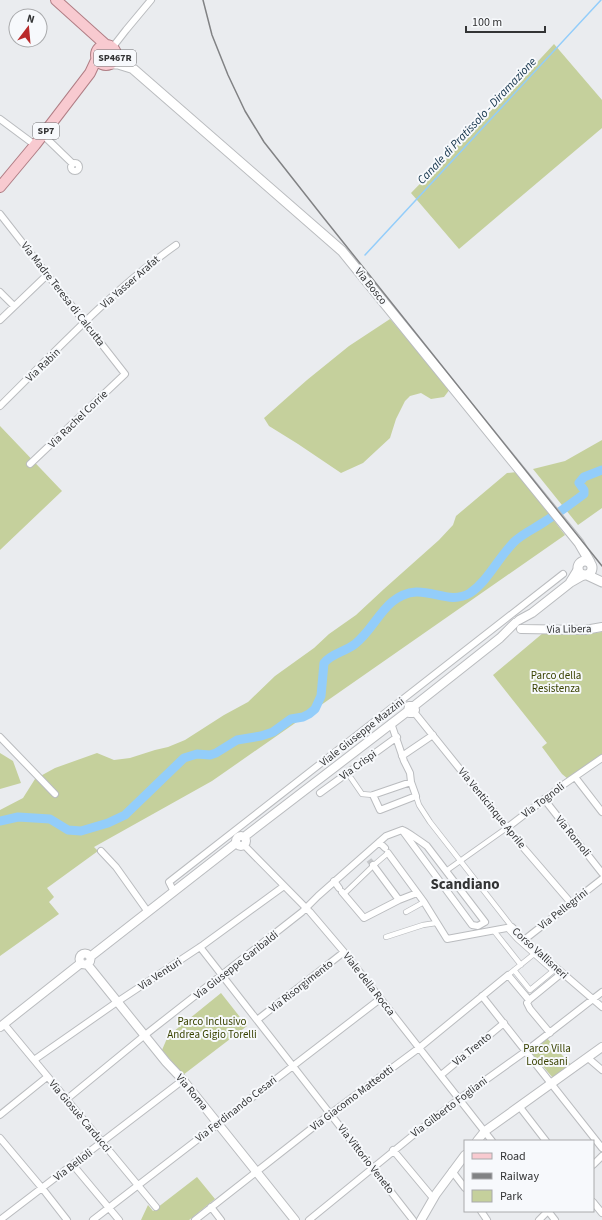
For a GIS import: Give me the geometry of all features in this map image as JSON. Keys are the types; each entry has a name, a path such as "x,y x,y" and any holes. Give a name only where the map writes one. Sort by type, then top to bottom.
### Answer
{"main road":[{"name":"Via Bosco","path":"56,0 83,26 135,69 342,251 583,549 585,569"},
{"name":"Via Bosco","path":"83,26 92,41 100,63 108,65 124,65 135,69"},
{"name":"SP467R","path":"97,56 100,47 111,49 115,60 108,65"},
{"name":"SP7","path":"0,187 35,146 90,73 97,56"},
{"name":"SP7","path":"90,73 108,65"},
{"name":"SP467R","path":"585,569 602,576"},
{"path":"585,569 602,582"}],"street":[{"path":"111,49 151,0"},
{"path":"0,120 35,146"},
{"path":"43,135 72,164"},
{"name":"Via Madre Teresa di Calcutta","path":"0,214 125,374"},
{"name":"Via Yasser Arafat","path":"85,322 155,259 176,244"},
{"path":"0,320 47,275"},
{"path":"0,292 14,306"},
{"name":"Via Rabin","path":"0,406 85,322"},
{"name":"Via Rachel Corrie","path":"30,464 125,374"},
{"name":"Viale Giuseppe Mazzini","path":"2,1026 148,912 241,842 391,723 412,710 500,638 520,625 532,613 585,569"},
{"name":"Viale Giuseppe Mazzini","path":"174,892 169,882 320,766 500,622 564,574"},
{"name":"Via Libera","path":"520,625 536,629 584,630 602,627"},
{"name":"Via Venticinque Aprile","path":"412,710 571,903"},
{"path":"373,795 380,810 416,796 411,782 410,773 402,756 397,736 391,723"},
{"path":"402,756 433,735"},
{"name":"Via Crispi","path":"320,793 349,775 397,736"},
{"path":"0,737 55,794"},
{"name":"Via Tognoli","path":"446,871 508,827 562,785 602,758"},
{"path":"349,775 362,794 373,795 411,782"},
{"path":"575,777 602,812"},
{"name":"Corso Vallisneri","path":"416,796 430,822 509,928 602,1007"},
{"name":"Via Romoli","path":"544,799 602,873"},
{"path":"402,830 408,832 415,839 425,844 485,922 478,926 472,925 402,830"},
{"name":"Via Giuseppe Garibaldi","path":"67,1099 144,1035 223,976 306,908 379,842 390,834 402,830"},
{"name":"Viale della Rocca","path":"241,842 306,908 344,952 491,1140"},
{"path":"379,842 417,892 447,939 509,928 517,940 553,971 530,990 514,970"},
{"path":"102,851 116,867 148,912"},
{"path":"342,891 386,851"},
{"path":"365,854 399,900"},
{"path":"436,878 446,871"},
{"name":"Via Pellegrini","path":"524,940 602,879"},
{"path":"334,882 364,918 417,892"},
{"name":"Via Venturi","path":"34,1060 117,1002 200,947 284,886"},
{"path":"406,912 424,902"},
{"path":"386,937 423,925 436,923"},
{"path":"494,931 520,965"},
{"name":"Via Vittorio Veneto","path":"200,947 413,1220"},
{"name":"Via Risorgimento","path":"257,1020 344,952"},
{"path":"534,954 508,975 528,1001 530,1009 550,1032"},
{"name":"Via Roma","path":"86,961 117,1002 183,1080 296,1220"},
{"path":"528,1001 562,973"},
{"name":"Via Giacomo Matteotti","path":"195,1220 330,1114 419,1048 508,975"},
{"name":"Via Gilberto Fogliani","path":"309,1220 393,1150 459,1099 526,1051 602,992"},
{"path":"482,996 602,1148"},
{"name":"Via Ferdinando Cesari","path":"93,1220 380,998"},
{"name":"Via Trento","path":"440,1075 504,1023"},
{"name":"Via Giosuè Carducci","path":"2,1026 34,1060 156,1207"},
{"path":"478,1140 485,1132 519,1106 551,1082 588,1058 602,1046"},
{"path":"588,1058 602,1070"},
{"path":"0,1115 47,1077"},
{"name":"Via Belloli","path":"3,1219 183,1080"},
{"path":"519,1106 545,1140"},
{"path":"0,1138 67,1220"},
{"path":"393,1150 433,1198"},
{"path":"424,1219 433,1198 464,1156"},
{"path":"594,1164 602,1156"},
{"path":"73,1165 119,1220"},
{"path":"452,1171 464,1187"},
{"path":"594,1203 602,1213"},
{"path":"211,1207 222,1220"},
{"path":"539,1220 547,1212"},
{"path":"549,1212 555,1220"}],"green space":[{"path":"554,44 602,100 602,128 459,249 411,193"},
{"path":"390,319 450,389 444,397 431,399 421,393 410,396 405,401 396,419 390,438 363,463 341,473 269,426 264,418 307,380 349,346"},
{"path":"0,426 62,491 0,550"},
{"path":"602,440 602,508 578,525 533,469 565,461"},
{"path":"517,472 565,535 212,781 94,847 98,851 47,888 54,897 49,902 59,914 0,956 0,810 23,798 35,779 55,768 97,753 114,760 130,758 168,747 185,740 224,715 248,702 275,676 356,615 439,540 453,525 456,516 507,473"},
{"name":"Parco della Resistenza","path":"602,632 602,755 568,779 562,774 542,747 547,743 493,675 543,633 571,635"},
{"path":"0,753 13,761 21,783 0,789"},
{"name":"Parco Inclusivo Andrea Gigio Torelli","path":"221,993 247,1026 183,1075 162,1050 168,1036"},
{"name":"Parco Villa Lodesani","path":"546,1037 571,1065 553,1078 529,1050"},
{"path":"197,1177 215,1199 189,1220 141,1220 148,1205 153,1211"}],"waterway":[{"name":"Canale di Pratissolo - Diramazione","path":"365,255 601,0"},
{"path":"0,821 18,817 50,819 68,830 81,831 108,823 125,815 184,758 197,754 210,755 216,753 237,740 261,736 273,732 291,719 303,717 309,714 315,709 321,696 324,663 331,657 355,644 396,599 405,594 416,592 450,597 463,596 470,593 488,576 514,542 584,494 584,490 579,483 584,477 602,470"}],"tunnel":[{"path":"369,860 373,865"}],"railway":[{"path":"203,0 212,35 228,75 245,111 264,142 602,566"}],"district":[{"name":"Scandiano","path":"465,884"}]}
